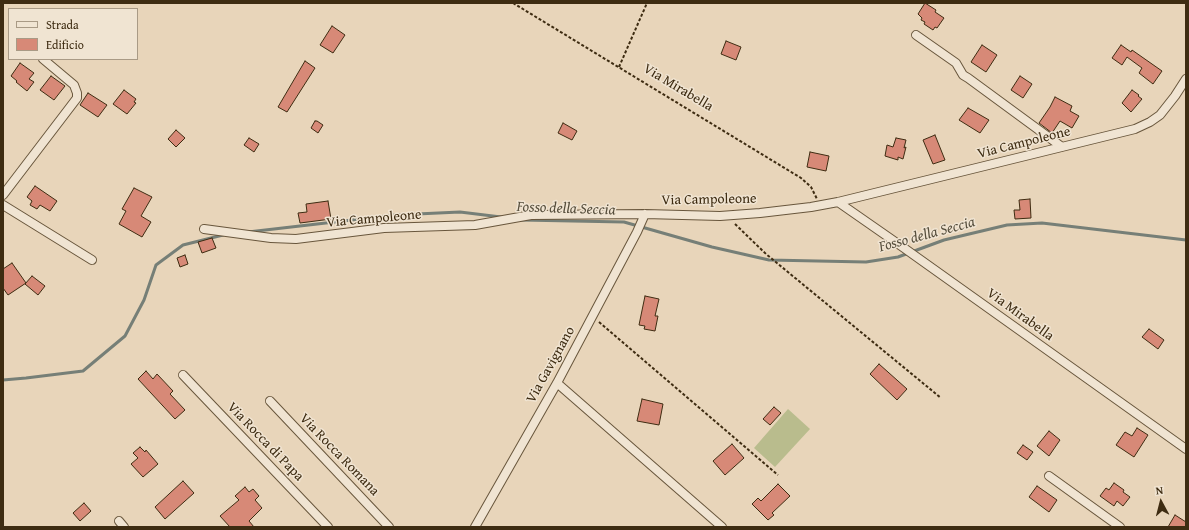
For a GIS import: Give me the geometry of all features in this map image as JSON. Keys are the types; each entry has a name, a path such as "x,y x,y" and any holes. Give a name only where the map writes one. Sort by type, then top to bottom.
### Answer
{"street":[{"path":"916,35 956,63 963,75 1062,147"},
{"path":"3,195 77,98 74,85 44,60"},
{"name":"Via Campoleone","path":"204,229 243,235 296,238 384,228 465,226 540,214 728,216 819,206 1132,130 1158,118 1186,79"},
{"name":"Via Mirabella","path":"838,202 1186,449"},
{"path":"3,205 92,260"},
{"name":"Via Gavignano","path":"476,527 557,383 637,232 645,214"},
{"name":"Via Rocca di Papa","path":"183,375 328,527"},
{"path":"557,383 722,527"},
{"name":"Via Rocca Romana","path":"270,401 389,527"},
{"path":"1049,476 1120,527"}],"path":[{"name":"Via Mirabella","path":"513,3 801,178 814,191 819,206"},
{"path":"619,67 647,3"},
{"path":"728,216 766,254 941,398"},
{"path":"592,316 778,475"}],"green space":[{"path":"788,409 810,429 775,467 754,448"}],"building":[{"path":"925,3 936,10 935,12 944,18 937,28 935,27 933,30 924,24 925,22 921,20 922,18 918,14"},
{"path":"332,26 345,35 333,53 320,45"},
{"path":"726,41 741,47 736,60 721,54"},
{"path":"982,45 997,55 986,72 971,62"},
{"path":"1121,45 1131,52 1132,50 1162,71 1153,84 1139,73 1142,68 1127,57 1122,65 1112,58"},
{"path":"305,61 315,68 287,112 278,107"},
{"path":"20,63 34,73 29,79 34,82 27,91 11,76"},
{"path":"51,76 65,86 54,100 40,90"},
{"path":"1020,76 1032,84 1023,98 1011,90"},
{"path":"124,90 136,99 134,102 136,103 127,114 113,104"},
{"path":"1132,90 1142,99 1131,112 1122,103"},
{"path":"88,93 107,105 98,117 80,105"},
{"path":"1055,97 1072,106 1070,111 1079,116 1072,128 1060,121 1052,133 1039,123"},
{"path":"968,108 989,120 980,133 959,120"},
{"path":"315,121 323,125 318,133 311,128"},
{"path":"563,123 577,131 572,140 558,133"},
{"path":"176,130 185,138 176,147 168,139"},
{"path":"935,135 945,160 933,164 923,140"},
{"path":"249,138 259,144 254,152 244,145"},
{"path":"896,138 906,140 903,159 898,157 898,160 885,156 887,145 893,147"},
{"path":"810,152 829,156 826,171 807,167"},
{"path":"35,186 57,201 50,211 40,205 37,209 30,205 32,201 27,197"},
{"path":"134,188 152,197 141,216 151,222 142,237 119,224 126,211 122,209"},
{"path":"1030,199 1031,218 1015,219 1014,210 1020,210 1019,200"},
{"path":"328,201 331,219 300,223 298,213 307,212 306,204"},
{"path":"212,238 216,248 202,253 198,242"},
{"path":"185,255 188,264 180,267 177,258"},
{"path":"12,263 26,283 8,295 3,288 3,269"},
{"path":"32,276 45,286 38,295 25,284"},
{"path":"645,296 659,299 655,316 658,316 655,331 644,329 645,326 639,325"},
{"path":"1149,329 1164,340 1158,349 1142,337"},
{"path":"879,364 907,389 897,400 870,374"},
{"path":"146,371 153,379 157,374 173,391 170,394 185,410 175,419 138,379"},
{"path":"642,399 663,404 659,425 637,421"},
{"path":"774,407 781,413 770,425 763,419"},
{"path":"1137,428 1148,435 1134,457 1116,445 1125,432 1132,436"},
{"path":"1049,431 1060,440 1049,456 1037,446"},
{"path":"732,444 744,458 725,475 713,461"},
{"path":"1023,445 1033,452 1027,460 1017,453"},
{"path":"140,447 145,452 146,450 158,464 143,477 131,464 138,458 133,453"},
{"path":"183,481 194,493 165,519 155,507"},
{"path":"1114,483 1124,490 1123,492 1130,497 1123,506 1117,501 1114,506 1100,496 1106,488 1109,490"},
{"path":"778,484 790,496 772,513 774,515 768,520 752,504 758,498 761,501"},
{"path":"1037,486 1057,500 1049,512 1029,497"},
{"path":"245,487 249,492 253,489 259,496 255,500 262,508 249,521 254,527 230,527 220,516 239,500 235,496"},
{"path":"84,503 91,511 80,521 73,513"},
{"path":"1175,515 1186,522 1186,527 1168,527"}],"waterway":[{"name":"Fosso della Seccia","path":"248,232 395,215 460,212 501,217"},
{"name":"Fosso della Seccia","path":"521,220 624,222 712,247 769,260 866,262 898,257 944,240 1007,225 1042,223 1186,240"},
{"name":"Fosso della Seccia","path":"3,380 83,371 125,336 144,300 156,265 183,245 223,235"}]}
